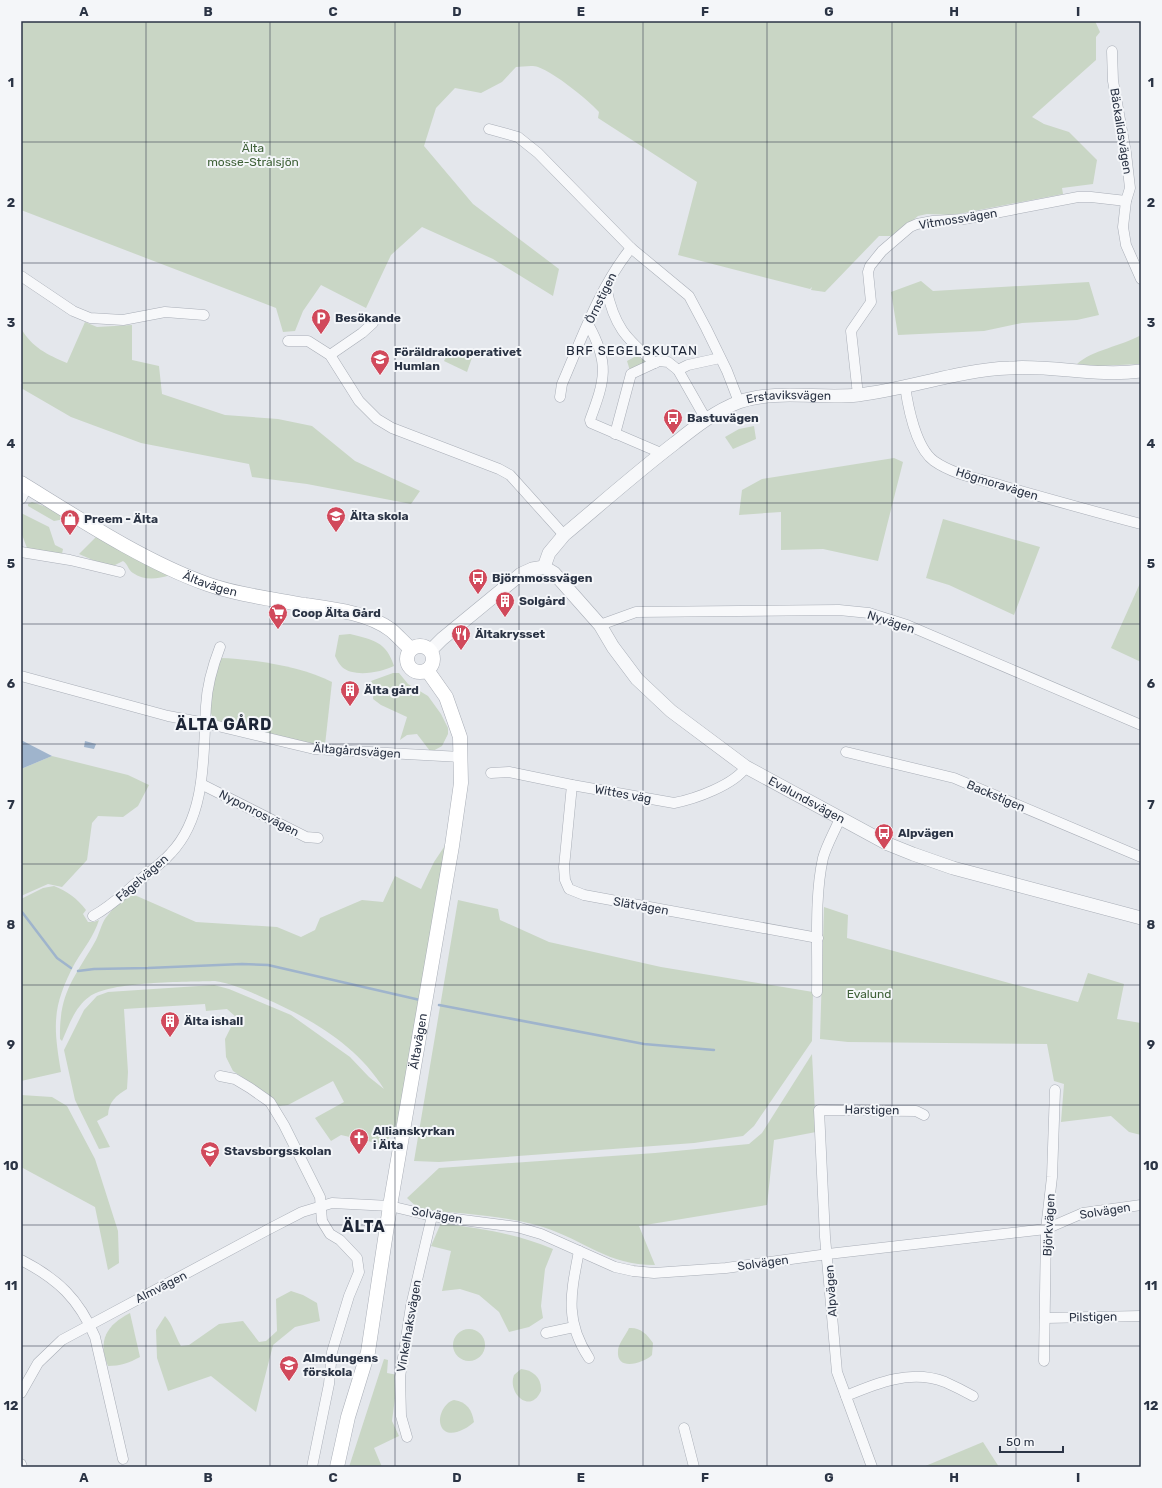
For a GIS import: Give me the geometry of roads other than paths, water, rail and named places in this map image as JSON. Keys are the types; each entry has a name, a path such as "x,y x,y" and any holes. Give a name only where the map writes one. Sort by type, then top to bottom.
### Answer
{"main road":[{"name":"Ältavägen","path":"23,490 152,560 194,579 250,595 344,610 376,622 390,630 411,649"},
{"path":"419,645 427,647 431,650 434,661 427,670 420,672 409,667 407,660 411,649 419,645"},
{"name":"Ältavägen","path":"337,1467 348,1417 368,1352 390,1206 452,846 461,783 462,757 460,737 446,697 427,670"},
{"name":"Ältavägen","path":"329,1467 333,1451 348,1417"}],"street":[{"name":"Bäckalidsvägen","path":"1112,51 1113,81 1126,152 1130,188 1126,201 1123,227 1126,245 1141,279"},
{"path":"489,129 518,137 538,153 631,248 688,296 706,328 739,402"},
{"name":"Vitmossvägen","path":"858,395 851,331 871,302 868,272 870,266 882,251 910,227 933,221 964,220 1078,197 1126,201"},
{"name":"Örnstigen","path":"560,397 562,384 588,324 616,268 631,248"},
{"path":"21,276 72,311 90,318 123,320 166,312 204,315"},
{"path":"606,287 616,320 634,346 655,363"},
{"path":"330,354 362,333 373,323"},
{"path":"588,324 601,351 604,378 590,420 591,423 662,454"},
{"path":"288,341 308,341 330,354 359,401 377,419 392,428 499,469 510,475 564,535"},
{"path":"678,370 688,365 720,358"},
{"path":"615,434 631,374 648,368 655,363 664,361 678,370 703,414"},
{"name":"Erstaviksvägen","path":"544,567 549,553 564,535 697,426 739,402 776,396 819,397 858,395 967,372 1008,368 1034,367 1105,374 1141,371"},
{"name":"Högmoravägen","path":"905,386 914,429 925,449 934,460 957,472 1080,509 1141,524"},
{"path":"21,552 70,560 120,572"},
{"path":"431,650 442,638 521,574 532,569 544,567"},
{"name":"Evalundsvägen","path":"544,567 554,573 600,624 613,647 637,679 670,711 746,767 888,844 953,868 1141,918"},
{"name":"Nyvägen","path":"600,624 636,612 839,610 869,613 907,625 1141,725"},
{"name":"Fågelvägen","path":"93,916 108,908 172,853 185,833 196,808 201,784 206,704 215,660 220,647"},
{"name":"Ältagårdsvägen","path":"21,676 168,716 205,723 314,749 462,757"},
{"name":"Backstigen","path":"846,752 954,778 1141,857"},
{"name":"Wittes väg","path":"491,773 509,772 674,803 685,801 733,780 746,767"},
{"name":"Nyponrosvägen","path":"201,784 306,837 318,838"},
{"name":"Slätvägen","path":"572,785 564,867 565,880 569,889 584,895 818,938"},
{"path":"817,992 818,901 824,857 840,818"},
{"path":"220,1076 235,1079 270,1102 297,1148 320,1197 322,1206 322,1221 330,1234 340,1240 357,1258 359,1272 349,1296 332,1352 329,1384 312,1467"},
{"name":"Björkvägen","path":"1044,1361 1046,1229 1052,1177 1055,1090"},
{"name":"Harstigen","path":"819,1110 916,1111 924,1115"},
{"name":"Alpvägen","path":"819,1110 837,1372 872,1467"},
{"name":"Almvägen","path":"21,1393 38,1363 62,1340 89,1324 302,1212 332,1203 390,1206"},
{"name":"Solvägen","path":"390,1206 432,1216 517,1226 541,1234 615,1267 633,1271 654,1273 726,1268 828,1254 1046,1229 1083,1213 1141,1206"},
{"name":"Vinkelhaksvägen","path":"407,1437 401,1416 400,1377 411,1306 432,1216"},
{"path":"579,1251 572,1288 571,1317 580,1344 589,1358"},
{"path":"21,1260 60,1284 69,1293 89,1324 95,1337 123,1459"},
{"name":"Pilstigen","path":"1045,1318 1141,1316"},
{"path":"546,1333 574,1327"},
{"path":"846,1396 898,1378 917,1376 944,1382 973,1396"},
{"path":"684,1428 694,1467"}],"water":[{"path":"21,740 52,756 21,769"},
{"path":"85,741 96,744 94,749 84,747"}],"waterway":[{"path":"22,912 57,958 71,968"},
{"path":"78,971 94,969 242,964 268,965 420,1000"},
{"path":"439,1005 644,1044 714,1050"}],"place":[{"name":"Besökande","path":"321,335"},
{"name":"Föräldrakooperativet Humlan","path":"380,376"},
{"name":"Bastuvägen","path":"673,435"},
{"name":"Älta skola","path":"336,533"},
{"name":"Preem - Älta","path":"70,536"},
{"name":"Björnmossvägen","path":"478,595"},
{"name":"Solgård","path":"505,618"},
{"name":"Coop Älta Gård","path":"278,630"},
{"name":"Ältakrysset","path":"461,651"},
{"name":"Älta gård","path":"350,707"},
{"name":"Alpvägen","path":"884,850"},
{"name":"Älta ishall","path":"170,1038"},
{"name":"Allianskyrkan i Älta","path":"359,1155"},
{"name":"Stavsborgsskolan","path":"210,1168"},
{"name":"Almdungens förskola","path":"289,1382"}],"district":[{"name":"BRF SEGELSKUTAN","path":"632,350"},
{"name":"ÄLTA GÅRD","path":"224,724"},
{"name":"ÄLTA","path":"364,1226"}],"park label":[{"name":"Älta mosse-Strålsjön","path":"253,155"},
{"name":"Evalund","path":"869,994"}]}
